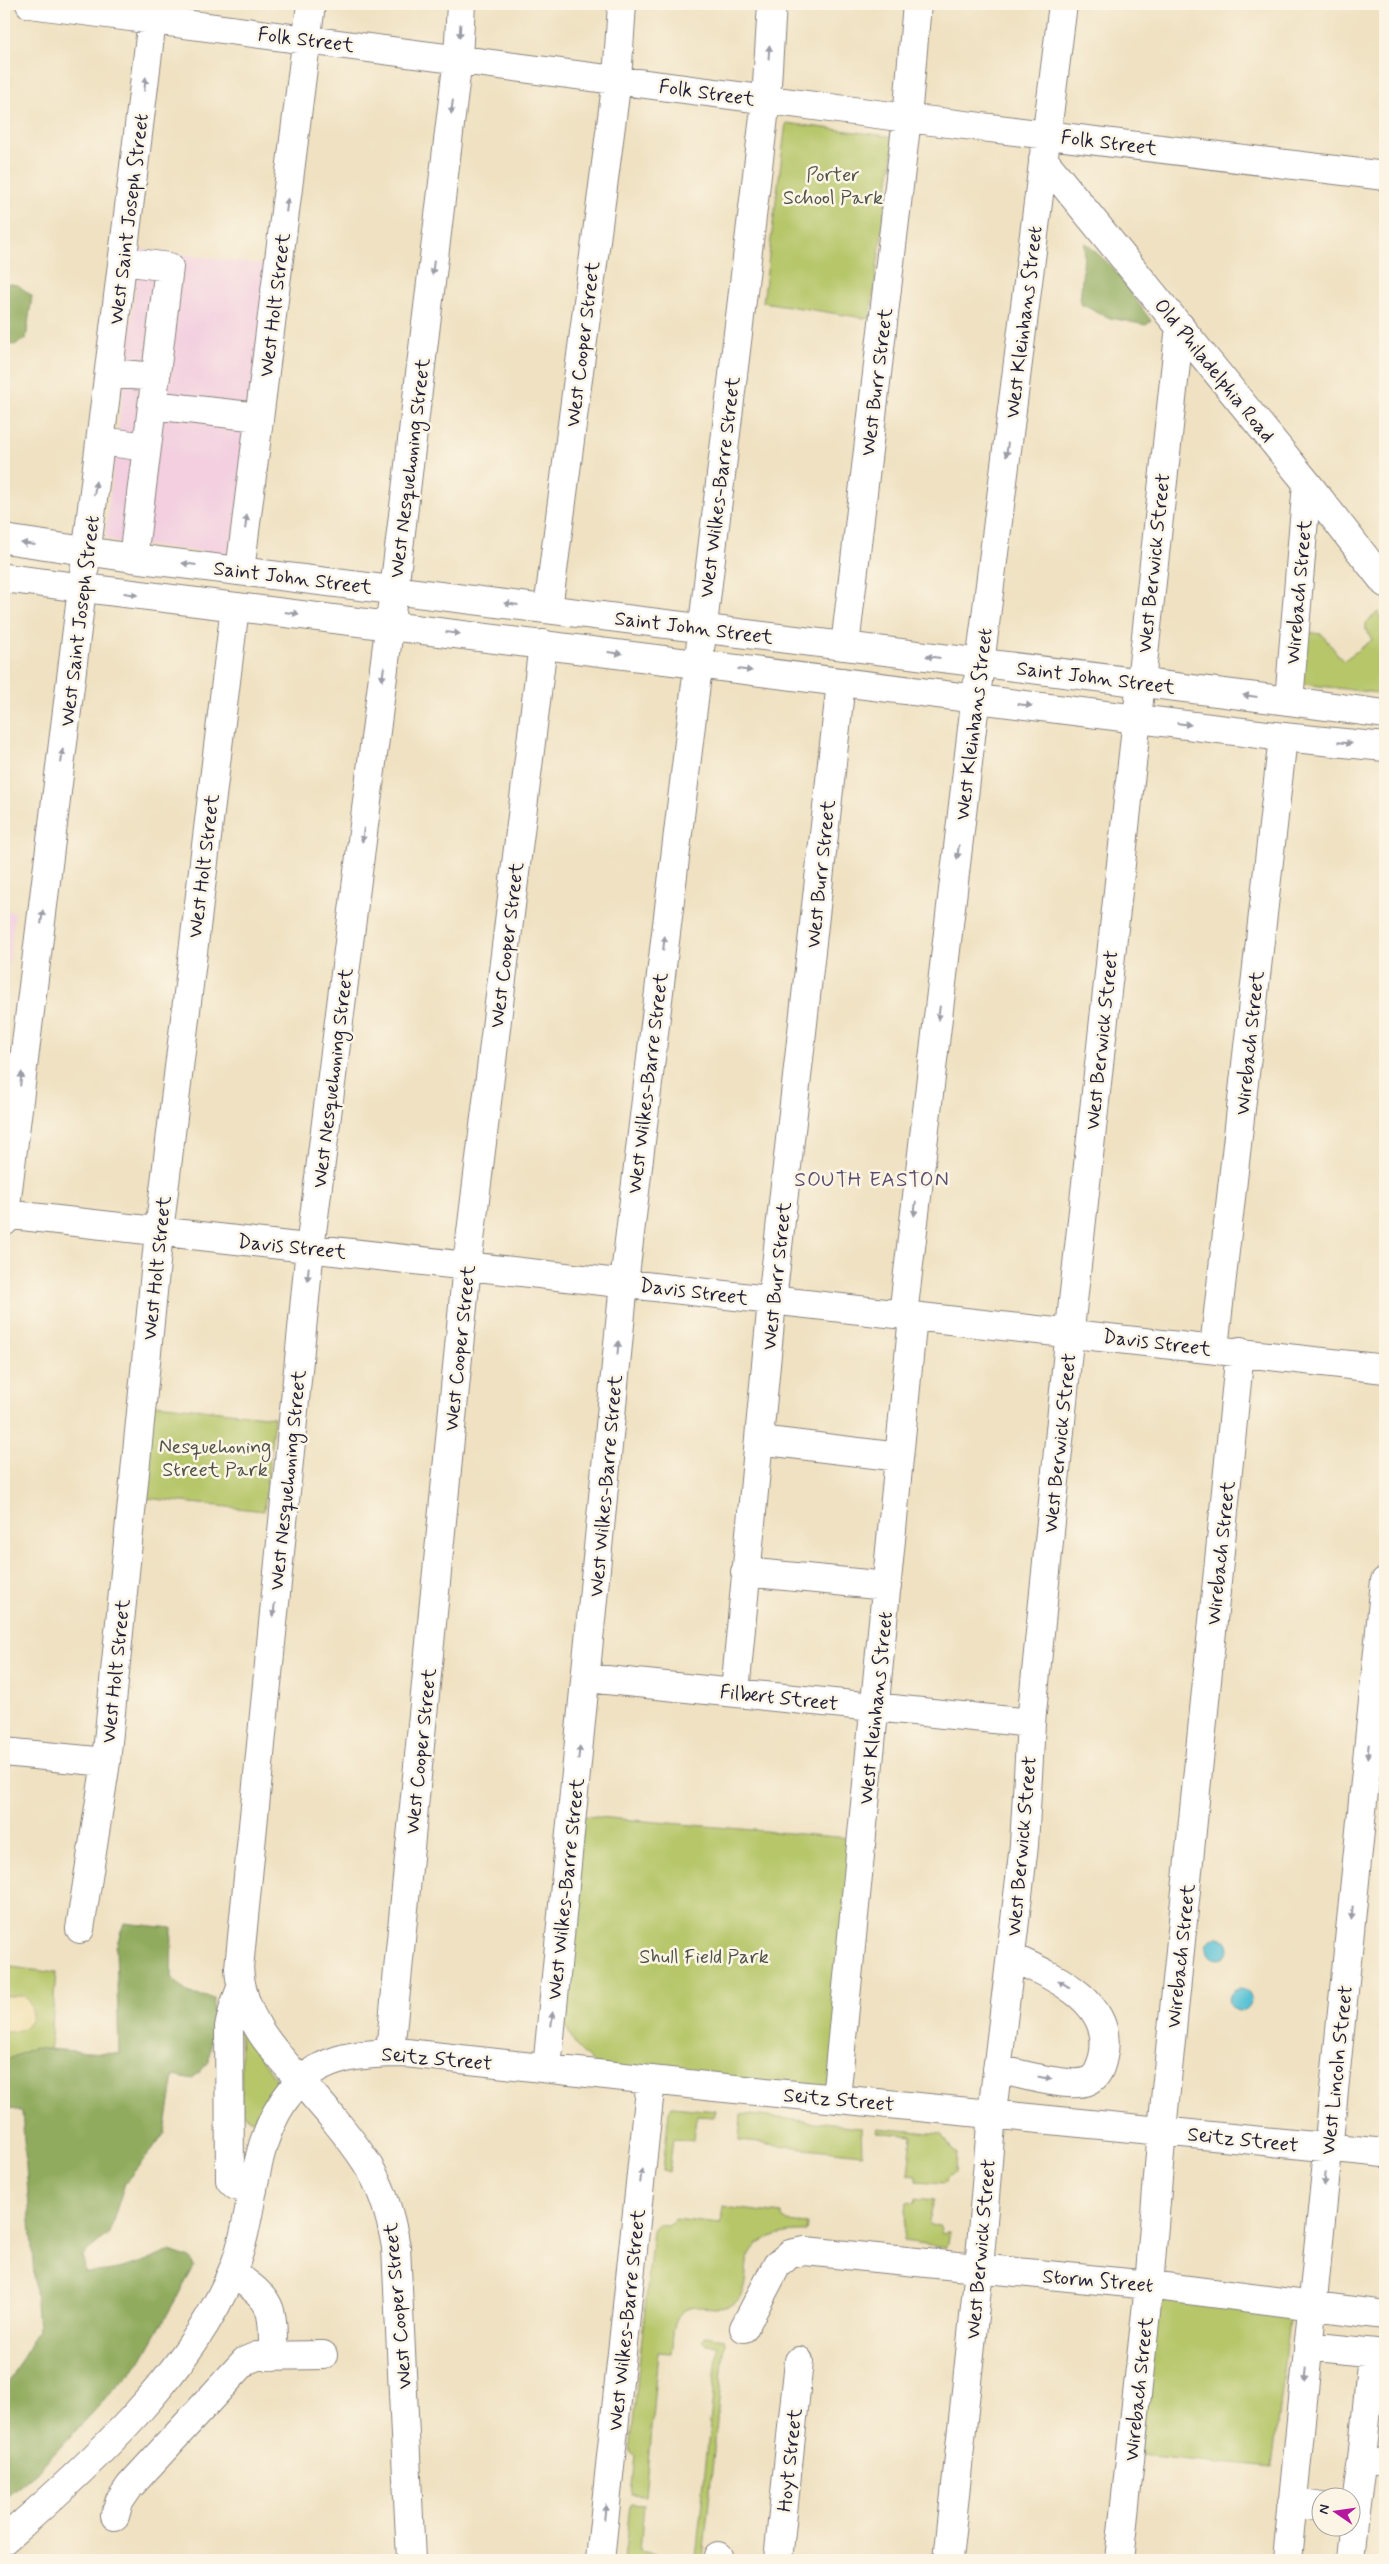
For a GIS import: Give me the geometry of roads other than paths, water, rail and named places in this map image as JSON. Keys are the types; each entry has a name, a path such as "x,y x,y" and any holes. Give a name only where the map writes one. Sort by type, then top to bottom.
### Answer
{"street":[{"name":"Folk Street","path":"30,4 153,12 308,39 907,118 1044,146 1385,176"},
{"name":"West Holt Street","path":"240,570 311,4"},
{"name":"West Nesquehoning Street","path":"300,2081 257,2030 246,2006 241,1988 239,1954 310,1248 394,590 458,58 461,4"},
{"name":"West Cooper Street","path":"548,609 617,79 622,4"},
{"name":"West Wilkes-Barre Street","path":"547,2068 587,1678 624,1283 766,100 772,4"},
{"name":"West Burr Street","path":"845,646 907,118 917,4"},
{"name":"West Kleinhans Street","path":"836,2099 887,1586 908,1315 976,699 1063,4"},
{"name":"West Saint Joseph Street","path":"4,1217 153,12"},
{"name":"Old Philadelphia Road","path":"1044,146 1180,326 1385,583"},
{"path":"123,261 169,267 133,558"},
{"name":"West Berwick Street","path":"948,2560 979,2269 992,2113 1024,1845 1031,1723 1070,1332 1180,326"},
{"path":"109,373 156,377"},
{"path":"152,405 259,417"},
{"path":"101,442 147,447"},
{"name":"Wirebach Street","path":"1289,700 1307,483"},
{"name":"Saint John Street","path":"4,539 133,558 1289,700 1385,714"},
{"name":"Saint John Street","path":"4,578 1283,737 1385,747"},
{"name":"West Holt Street","path":"80,1929 106,1762 159,1232 235,607"},
{"name":"West Cooper Street","path":"390,2052 467,1265 543,644"},
{"name":"West Burr Street","path":"735,1692 772,1301 841,682"},
{"name":"Wirebach Street","path":"1119,2560 1149,2285 1227,1350 1283,737"},
{"name":"Davis Street","path":"4,1217 467,1265 772,1301 1070,1332 1385,1368"},
{"path":"759,1440 898,1457"},
{"path":"745,1572 887,1586"},
{"name":"West Lincoln Street","path":"1287,2560 1385,1580"},
{"name":"Filbert Street","path":"587,1678 1031,1723"},
{"path":"4,1752 106,1762"},
{"path":"997,2069 1068,2083 1088,2081 1100,2070 1105,2048 1100,2020 1086,2000 1068,1985 1010,1956"},
{"path":"241,1988 229,2027 230,2180 236,2186 253,2190"},
{"name":"Seitz Street","path":"4,2540 54,2496 143,2406 198,2336 219,2301 241,2247 266,2131 279,2107 300,2081 313,2071 332,2061 360,2054 390,2052 836,2099 1385,2153"},
{"name":"West Wilkes-Barre Street","path":"600,2560 651,2080"},
{"name":"West Cooper Street","path":"300,2081 367,2164 385,2200 392,2222 396,2248 411,2560"},
{"name":"Storm Street","path":"744,2328 777,2264 794,2252 811,2252 1149,2285 1385,2315"},
{"path":"232,2273 266,2299 273,2322 273,2356"},
{"path":"1308,2346 1378,2353 1374,2461 1362,2489"},
{"path":"115,2516 119,2502 130,2486 245,2361 257,2356 323,2355"},
{"name":"Hoyt Street","path":"778,2560 799,2361"},
{"path":"1292,2503 1312,2506"},
{"path":"1350,2560 1351,2536"}],"water":[{"path":"1214,1937 1222,1937 1229,1944 1229,1952 1222,1959 1214,1959 1207,1952 1207,1944"},
{"path":"1236,1989 1244,1989 1251,1996 1251,2004 1244,2011 1236,2011 1229,2004 1229,1996"}],"district":[{"name":"SOUTH EASTON","path":"872,1179"}],"park label":[{"name":"Porter School Park","path":"833,186"},
{"name":"Nesquehoning Street Park","path":"215,1458"},
{"name":"Shull Field Park","path":"704,1956"}]}
